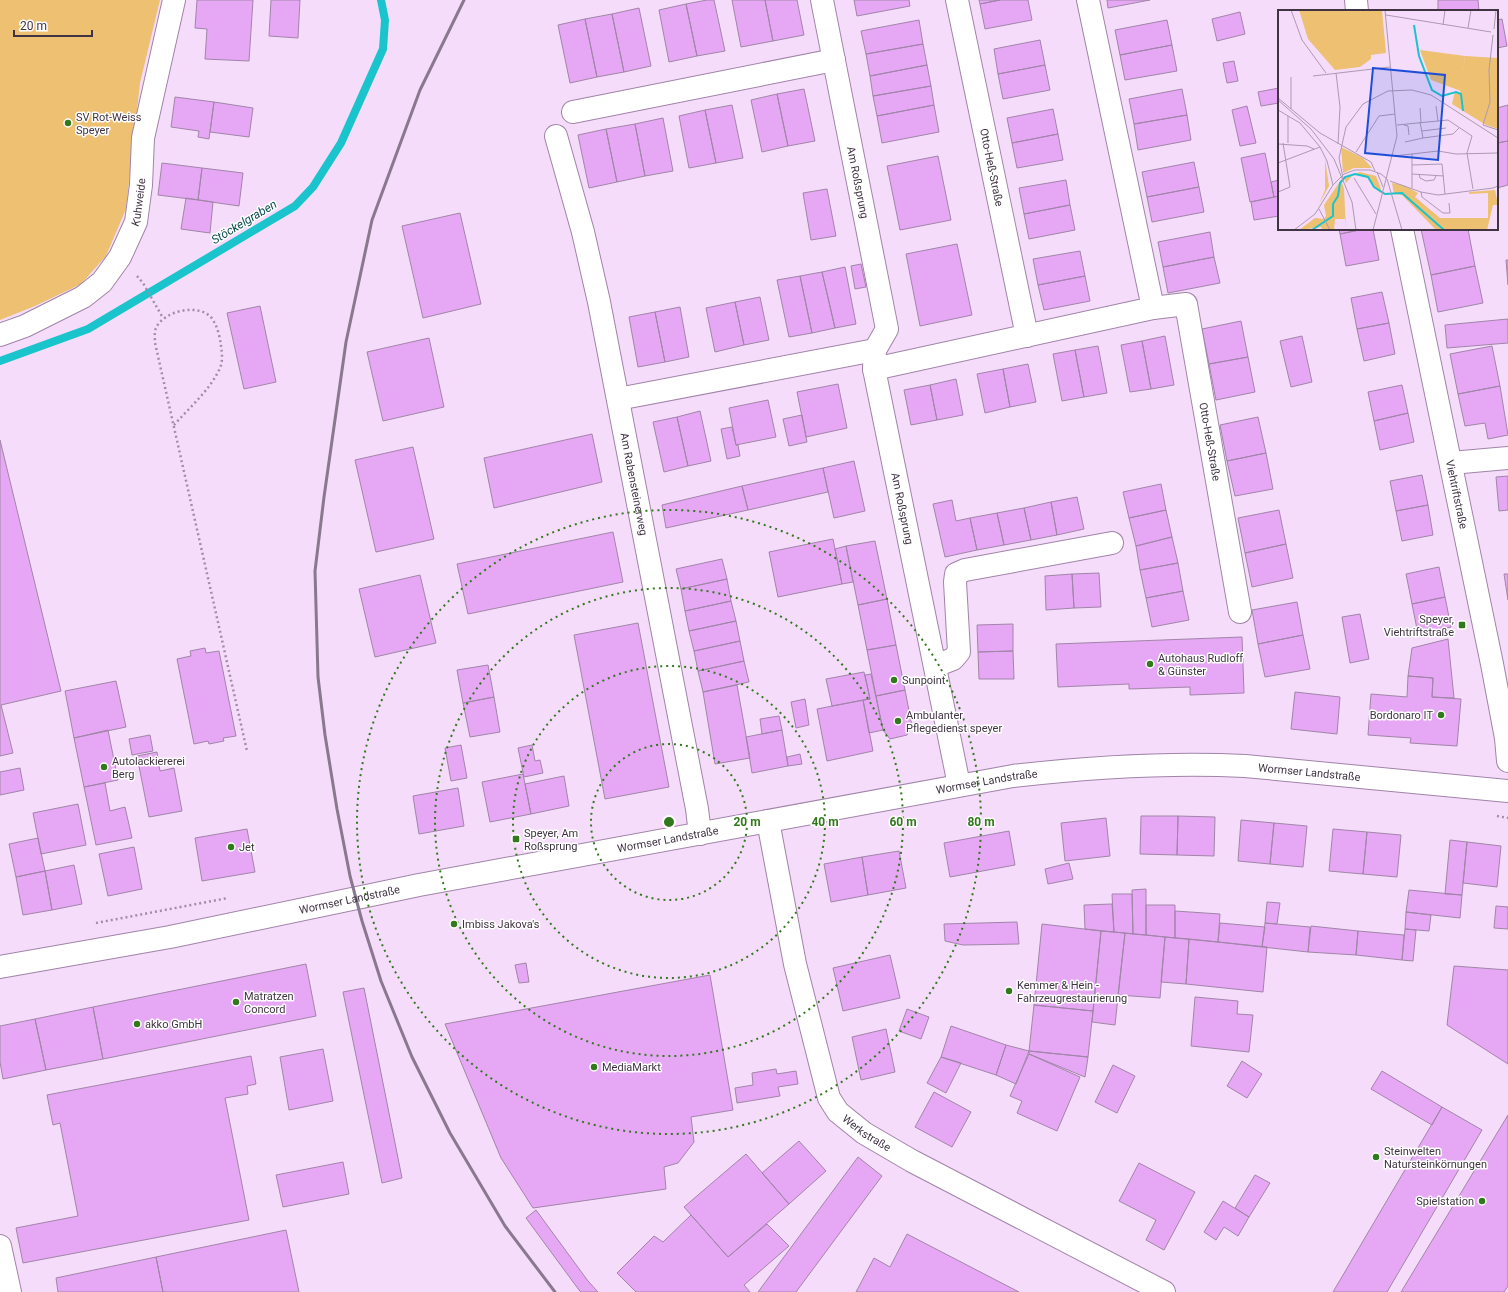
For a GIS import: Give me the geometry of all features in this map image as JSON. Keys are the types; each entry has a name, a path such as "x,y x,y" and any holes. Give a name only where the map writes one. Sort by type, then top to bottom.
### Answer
{"street":[{"name":"Kuhweide","path":"0,335 25,326 83,297 102,282 120,257 136,222 141,185 143,138 174,0"},
{"name":"Am Roßsprung","path":"822,0 887,330 875,360 959,785"},
{"name":"Otto-Heß-Straße","path":"957,0 1028,336"},
{"path":"1088,0 1153,308"},
{"path":"1356,0 1357,10"},
{"path":"572,112 834,60"},
{"name":"Am Rabensteinerweg","path":"556,136 583,232 618,398 697,809 700,834"},
{"name":"Viehtriftstraße","path":"1402,230 1492,664 1506,738 1508,761"},
{"name":"Otto-Heß-Straße","path":"875,360 1028,336 1153,308 1186,304 1240,612"},
{"path":"618,398 875,360"},
{"path":"1451,463 1508,458"},
{"path":"935,666 954,659 959,652 955,582 956,574 965,570 1112,543"},
{"name":"Wormser Landstraße","path":"0,967 170,937 419,885 1013,776 1089,767 1202,764 1245,766 1508,787"},
{"name":"Werkstraße","path":"768,821 795,964 829,1098 838,1112 864,1133 927,1170 1164,1292"},
{"path":"0,1246 5,1281"}],"path":[{"path":"143,283 163,318"},
{"path":"174,425 209,386 220,366 222,355 221,342 213,319 200,311 173,312 163,318 155,329 155,343 247,751"},
{"path":"1493,816 1508,818"}],"shaded area":[{"name":"SV Rot-Weiss Speyer","path":"0,0 160,0 140,83 126,209 106,256 81,284 35,306 0,320"}],"building":[{"path":"197,0 253,0 249,61 205,59 207,29 195,28"},
{"path":"271,0 300,0 298,38 269,36"},
{"path":"714,0 725,51 697,56 686,4"},
{"path":"732,0 765,0 773,41 741,47"},
{"path":"765,0 797,0 804,35 773,41"},
{"path":"854,0 909,0 910,6 857,16"},
{"path":"979,0 1000,0 980,4"},
{"path":"1000,0 1028,0 1032,20 985,29 980,4"},
{"path":"1107,0 1150,0 1108,8"},
{"path":"1438,0 1478,0 1479,10 1438,10"},
{"path":"686,4 697,56 669,62 659,10"},
{"path":"639,8 651,66 624,72 612,14"},
{"path":"1240,12 1245,34 1217,41 1212,19"},
{"path":"612,14 624,72 597,77 585,19"},
{"path":"585,19 597,77 570,83 558,25"},
{"path":"1502,19 1507,46 1498,48 1498,20"},
{"path":"919,20 923,44 866,54 861,31"},
{"path":"1167,20 1172,45 1120,55 1115,30"},
{"path":"1040,40 1045,65 998,74 994,49"},
{"path":"923,44 927,65 870,76 866,54"},
{"path":"1172,45 1177,71 1125,80 1120,55"},
{"path":"1234,61 1238,81 1227,83 1223,63"},
{"path":"927,65 931,86 873,96 870,76"},
{"path":"1045,65 1050,90 1003,99 998,74"},
{"path":"931,86 934,105 877,116 873,96"},
{"path":"1278,88 1278,103 1261,106 1258,92"},
{"path":"804,89 815,141 788,146 777,94"},
{"path":"1182,89 1187,115 1134,124 1129,99"},
{"path":"777,94 788,146 762,152 751,100"},
{"path":"175,97 214,102 209,139 198,137 199,131 171,127"},
{"path":"214,102 253,108 249,137 210,132"},
{"path":"732,105 743,158 716,163 705,110"},
{"path":"934,105 939,132 882,143 877,116"},
{"path":"1508,105 1508,141 1498,143 1498,108"},
{"path":"1247,106 1256,143 1240,146 1232,110"},
{"path":"1053,109 1058,134 1012,143 1007,118"},
{"path":"705,110 716,163 689,168 679,116"},
{"path":"1187,115 1191,140 1138,150 1134,124"},
{"path":"663,118 673,171 645,176 635,124"},
{"path":"635,124 645,176 617,182 606,129"},
{"path":"606,129 617,182 589,188 578,135"},
{"path":"1058,134 1063,160 1017,168 1012,143"},
{"path":"1508,141 1508,185 1498,188 1498,143"},
{"path":"1265,153 1274,197 1250,202 1241,158"},
{"path":"938,156 951,220 900,230 887,166"},
{"path":"1194,162 1199,187 1147,197 1142,172"},
{"path":"162,163 202,168 198,200 158,195"},
{"path":"202,168 243,173 239,206 198,200"},
{"path":"1066,180 1070,205 1024,214 1019,188"},
{"path":"1278,180 1278,196 1274,197 1271,182"},
{"path":"1199,187 1204,212 1152,222 1147,197"},
{"path":"827,189 836,236 811,240 803,193"},
{"path":"1278,196 1278,216 1254,220 1251,202"},
{"path":"186,198 213,202 210,233 181,229"},
{"path":"1070,205 1075,230 1029,239 1024,214"},
{"path":"460,213 481,304 423,318 402,226"},
{"path":"1339,230 1359,230 1340,234"},
{"path":"1359,230 1373,230 1379,260 1346,266 1340,234"},
{"path":"1421,230 1468,230 1475,266 1431,275"},
{"path":"1210,232 1214,257 1163,267 1158,242"},
{"path":"957,244 972,315 920,326 906,254"},
{"path":"1080,251 1085,276 1038,285 1033,259"},
{"path":"1214,257 1220,283 1168,293 1163,267"},
{"path":"1506,260 1508,260 1508,285"},
{"path":"861,264 866,287 855,289 851,266"},
{"path":"1475,266 1483,303 1438,312 1431,275"},
{"path":"845,267 856,324 835,328 822,272"},
{"path":"822,272 835,328 812,333 800,276"},
{"path":"800,276 812,333 789,337 777,280"},
{"path":"1085,276 1090,301 1044,310 1038,285"},
{"path":"1382,292 1389,323 1357,329 1351,298"},
{"path":"760,297 769,340 744,345 735,302"},
{"path":"735,302 744,345 715,352 706,308"},
{"path":"260,306 276,382 244,389 227,313"},
{"path":"680,307 689,357 665,362 655,312"},
{"path":"655,312 665,362 638,367 629,317"},
{"path":"1508,319 1508,343 1447,348 1445,325"},
{"path":"1241,321 1248,357 1209,364 1202,329"},
{"path":"1389,323 1395,354 1364,361 1357,329"},
{"path":"1165,336 1174,385 1151,389 1142,341"},
{"path":"1302,336 1312,382 1291,387 1280,341"},
{"path":"429,338 444,407 383,421 367,352"},
{"path":"1142,341 1151,389 1130,392 1121,345"},
{"path":"1098,346 1107,393 1084,397 1075,350"},
{"path":"1492,346 1500,386 1458,394 1450,354"},
{"path":"1075,350 1084,397 1062,401 1053,354"},
{"path":"1248,357 1255,392 1216,400 1209,364"},
{"path":"1028,364 1036,402 1010,407 1003,369"},
{"path":"1003,369 1010,407 985,413 977,374"},
{"path":"956,379 963,415 937,420 930,385"},
{"path":"838,384 847,428 806,437 797,392"},
{"path":"930,385 937,420 911,425 904,390"},
{"path":"1402,385 1408,413 1374,421 1368,392"},
{"path":"1500,386 1508,435 1488,439 1485,423 1465,426 1458,394"},
{"path":"768,400 776,437 736,445 729,408"},
{"path":"700,411 711,461 688,466 677,417"},
{"path":"1408,413 1414,442 1380,450 1374,421"},
{"path":"802,415 807,442 789,446 783,419"},
{"path":"677,417 688,466 664,472 653,422"},
{"path":"1258,417 1266,453 1227,461 1220,425"},
{"path":"732,427 740,456 727,459 721,429"},
{"path":"592,434 602,482 494,508 484,458"},
{"path":"0,440 61,691 1,705 13,753 0,756"},
{"path":"413,447 434,539 376,552 355,460"},
{"path":"1266,453 1273,489 1235,496 1227,461"},
{"path":"854,461 865,511 834,518 823,468"},
{"path":"823,468 828,492 748,510 742,486"},
{"path":"1422,475 1428,505 1396,511 1390,481"},
{"path":"1508,476 1508,510 1499,511 1496,477"},
{"path":"1161,484 1166,510 1129,518 1123,492"},
{"path":"742,486 748,510 666,528 662,505"},
{"path":"1077,497 1084,529 1057,535 1051,502"},
{"path":"952,500 956,521 970,518 977,550 945,557 933,504"},
{"path":"1051,502 1057,535 1031,540 1024,508"},
{"path":"1428,505 1433,535 1402,541 1396,511"},
{"path":"1024,508 1031,540 1004,545 997,513"},
{"path":"1166,510 1172,537 1136,546 1129,518"},
{"path":"1279,510 1286,544 1245,553 1238,518"},
{"path":"997,513 1004,545 977,550 970,518"},
{"path":"613,532 623,582 468,614 457,564"},
{"path":"1172,537 1178,563 1140,570 1136,546"},
{"path":"833,539 842,584 778,597 769,552"},
{"path":"875,541 887,599 858,605 846,546"},
{"path":"1286,544 1293,578 1252,587 1245,553"},
{"path":"846,546 853,582 842,584 835,549"},
{"path":"722,559 727,579 681,589 676,569"},
{"path":"1178,563 1183,591 1146,598 1140,570"},
{"path":"1439,567 1445,597 1412,604 1406,574"},
{"path":"1099,573 1101,607 1074,608 1072,574"},
{"path":"1072,574 1074,608 1046,610 1045,576"},
{"path":"1504,574 1508,574 1508,600"},
{"path":"420,575 436,643 375,657 359,589"},
{"path":"727,579 731,601 685,611 681,589"},
{"path":"1183,591 1189,620 1152,627 1146,598"},
{"path":"1445,597 1451,627 1418,634 1412,604"},
{"path":"887,599 896,645 867,650 858,605"},
{"path":"731,601 736,621 689,631 685,611"},
{"path":"1297,602 1303,635 1258,644 1252,610"},
{"path":"1360,614 1369,659 1350,663 1342,617"},
{"path":"736,621 740,641 694,651 689,631"},
{"path":"638,623 669,787 605,799 574,635"},
{"path":"1013,624 1013,651 978,652 977,625"},
{"path":"1303,635 1310,669 1265,677 1258,644"},
{"name":"Autohaus Rudloff & Günster","path":"1242,637 1244,693 1190,695 1190,687 1129,689 1129,684 1058,687 1056,644"},
{"path":"1448,639 1454,698 1432,697 1433,678 1408,676 1412,648"},
{"path":"740,641 744,661 698,671 694,651"},
{"path":"896,645 905,690 876,696 867,650"},
{"path":"205,648 206,653 219,651 236,736 223,738 224,741 209,744 208,741 194,744 177,659 191,656 190,651"},
{"path":"1013,651 1014,679 979,679 978,652"},
{"path":"744,661 749,682 703,692 698,671"},
{"path":"488,665 494,697 463,703 457,670"},
{"path":"864,672 870,699 832,706 826,679"},
{"path":"871,674 883,730 869,733 863,700 870,699 865,675"},
{"path":"1408,676 1433,678 1432,697 1461,699 1457,746 1410,743 1411,738 1368,735 1371,694 1407,697"},
{"path":"116,681 126,727 74,738 65,691"},
{"path":"737,685 750,758 715,764 703,692"},
{"path":"905,690 912,726 907,735 890,739 883,730 876,696"},
{"path":"1295,692 1340,697 1337,734 1291,729"},
{"path":"494,697 500,732 470,737 463,703"},
{"path":"805,699 809,725 796,728 791,702"},
{"path":"863,700 873,751 827,761 817,709"},
{"path":"779,716 782,730 762,734 760,719"},
{"path":"108,730 118,780 84,787 74,738"},
{"path":"782,730 788,766 752,773 746,737"},
{"path":"150,735 153,751 132,755 129,739"},
{"path":"461,745 467,778 451,781 445,748"},
{"path":"532,745 535,761 540,760 543,773 524,777 518,748"},
{"path":"157,752 160,771 174,768 182,811 149,817 137,756"},
{"path":"800,754 802,764 788,766 787,757"},
{"path":"20,768 24,790 0,795 0,772"},
{"path":"523,774 531,814 490,822 482,782"},
{"path":"564,776 569,806 531,814 525,784"},
{"path":"105,783 110,811 125,807 132,838 96,845 84,787"},
{"path":"458,788 464,826 419,834 413,796"},
{"path":"78,804 86,845 41,854 33,813"},
{"path":"1141,816 1178,816 1177,855 1140,854"},
{"path":"1178,816 1215,817 1214,856 1177,855"},
{"path":"1106,818 1110,856 1065,861 1061,823"},
{"path":"1241,820 1274,823 1270,864 1238,861"},
{"path":"1274,823 1307,826 1303,867 1270,864"},
{"path":"247,829 255,872 202,881 195,838"},
{"path":"1333,829 1367,832 1363,874 1329,871"},
{"path":"1009,831 1015,865 950,877 944,843"},
{"path":"1367,832 1401,835 1397,877 1363,874"},
{"path":"38,838 45,871 16,877 9,844"},
{"path":"1450,840 1467,842 1462,895 1445,894"},
{"path":"1467,842 1501,846 1497,887 1463,883"},
{"path":"134,847 142,889 108,896 99,854"},
{"path":"899,851 906,888 868,895 862,857"},
{"path":"862,857 868,895 831,902 824,864"},
{"path":"1069,863 1073,879 1048,884 1045,869"},
{"path":"74,865 82,904 52,910 45,871"},
{"path":"45,871 52,910 23,915 16,877"},
{"path":"1146,889 1146,935 1133,934 1132,890"},
{"path":"1409,890 1462,895 1460,918 1406,912"},
{"path":"1112,894 1132,894 1133,934 1114,932"},
{"path":"1267,902 1280,903 1277,924 1265,923"},
{"path":"1112,904 1114,932 1085,929 1084,905"},
{"path":"1146,905 1175,905 1175,938 1146,935"},
{"path":"1496,906 1508,907 1508,929 1494,928"},
{"path":"1175,911 1220,914 1218,942 1175,938"},
{"path":"1406,912 1431,915 1429,931 1405,929"},
{"path":"1017,922 1019,944 963,945 945,941 944,924"},
{"path":"1220,923 1265,927 1262,947 1218,942"},
{"path":"1265,923 1310,927 1308,952 1262,947"},
{"path":"1042,924 1101,931 1093,1011 1034,1005"},
{"path":"1311,926 1358,931 1356,955 1308,952"},
{"path":"1405,929 1416,930 1413,961 1402,960"},
{"path":"1101,931 1125,933 1115,1025 1092,1022"},
{"path":"1358,931 1404,935 1402,960 1356,955"},
{"path":"1125,933 1165,937 1160,998 1118,995"},
{"path":"1165,937 1189,939 1186,984 1161,982"},
{"path":"1189,939 1267,947 1263,992 1186,984"},
{"path":"890,955 900,998 843,1011 833,968"},
{"path":"526,963 529,982 519,983 515,965"},
{"path":"306,964 316,1016 103,1059 93,1007"},
{"path":"1454,966 1508,970 1508,1064 1447,1025"},
{"name":"MediaMarkt","path":"710,975 733,1110 691,1117 694,1142 678,1163 664,1167 666,1189 533,1208 501,1158 445,1024"},
{"path":"364,988 402,1178 382,1183 343,992"},
{"path":"1195,997 1238,1001 1237,1014 1253,1015 1249,1052 1191,1046"},
{"path":"1034,1005 1093,1011 1088,1057 1029,1051"},
{"path":"93,1007 103,1059 46,1070 35,1019"},
{"path":"907,1009 929,1017 921,1039 899,1031"},
{"path":"35,1019 46,1070 3,1079 0,1062 0,1026"},
{"path":"951,1026 1006,1045 996,1075 941,1057"},
{"path":"886,1029 895,1072 861,1080 852,1037"},
{"path":"1006,1045 1029,1051 1016,1084 996,1075"},
{"path":"323,1049 333,1101 289,1110 280,1057"},
{"path":"1029,1051 1088,1057 1085,1077 1029,1054"},
{"path":"1029,1054 1080,1077 1057,1131 1017,1113 1022,1101 1010,1096"},
{"path":"251,1056 256,1084 247,1086 248,1094 225,1098 249,1220 23,1263 16,1228 78,1216 60,1123 53,1125 47,1095"},
{"path":"941,1057 961,1063 946,1093 927,1083"},
{"path":"1242,1061 1262,1074 1247,1098 1227,1086"},
{"path":"1113,1065 1135,1076 1117,1113 1095,1102"},
{"path":"776,1069 777,1074 796,1071 798,1084 778,1087 780,1096 737,1103 735,1088 753,1085 752,1073"},
{"path":"1382,1071 1442,1107 1432,1125 1371,1089"},
{"path":"934,1092 971,1112 952,1147 915,1127"},
{"path":"1442,1107 1482,1130 1387,1292 1333,1292"},
{"name":"Spielstation","path":"1508,1115 1508,1286 1504,1292 1401,1292"},
{"path":"799,1141 826,1171 789,1204 762,1173"},
{"path":"746,1154 789,1204 728,1257 684,1207"},
{"path":"858,1157 882,1176 796,1292 758,1292"},
{"path":"343,1162 349,1194 283,1207 276,1175"},
{"path":"1139,1163 1195,1192 1164,1250 1146,1240 1156,1220 1119,1201"},
{"path":"1255,1175 1270,1183 1249,1217 1235,1208"},
{"path":"1223,1201 1249,1217 1238,1236 1224,1227 1216,1240 1204,1232"},
{"path":"536,1210 588,1281 598,1292 581,1292 579,1290 526,1218"},
{"path":"691,1215 728,1257 767,1224 789,1246 744,1285 750,1292 636,1292 617,1273 654,1236 663,1242"},
{"path":"286,1230 299,1292 163,1292 156,1257"},
{"path":"907,1234 1019,1292 856,1292 874,1258 890,1267"},
{"path":"156,1257 163,1292 58,1292 56,1278"}],"waterway":[{"name":"Stöckelgraben","path":"0,361 88,329 295,206 313,187 341,143 383,49 385,20 381,0"}],"railway":[{"path":"464,0 420,90 372,220 346,342 315,571 318,677 325,735 350,876 362,921 381,981 412,1057 450,1133 505,1226 555,1292"}],"place":[{"name":"SV Rot-Weiss Speyer","path":"68,123"},
{"name":"Speyer, Viehtriftstraße","path":"1462,625"},
{"name":"Autohaus Rudloff & Günster","path":"1150,664"},
{"name":"Sunpoint","path":"894,680"},
{"name":"Bordonaro IT","path":"1441,715"},
{"name":"Ambulanter Pflegedienst speyer","path":"898,721"},
{"name":"Autolackiererei Berg","path":"104,767"},
{"name":"Speyer, Am Roßsprung","path":"516,839"},
{"name":"Jet","path":"231,847"},
{"name":"Imbiss Jakova's","path":"454,924"},
{"name":"Kemmer & Hein - Fahrzeugrestaurierung","path":"1009,991"},
{"name":"Matratzen Concord","path":"236,1002"},
{"name":"akko GmbH","path":"137,1024"},
{"name":"MediaMarkt","path":"594,1067"},
{"name":"Steinwelten Natursteinkörnungen","path":"1376,1157"},
{"name":"Spielstation","path":"1482,1201"}]}
